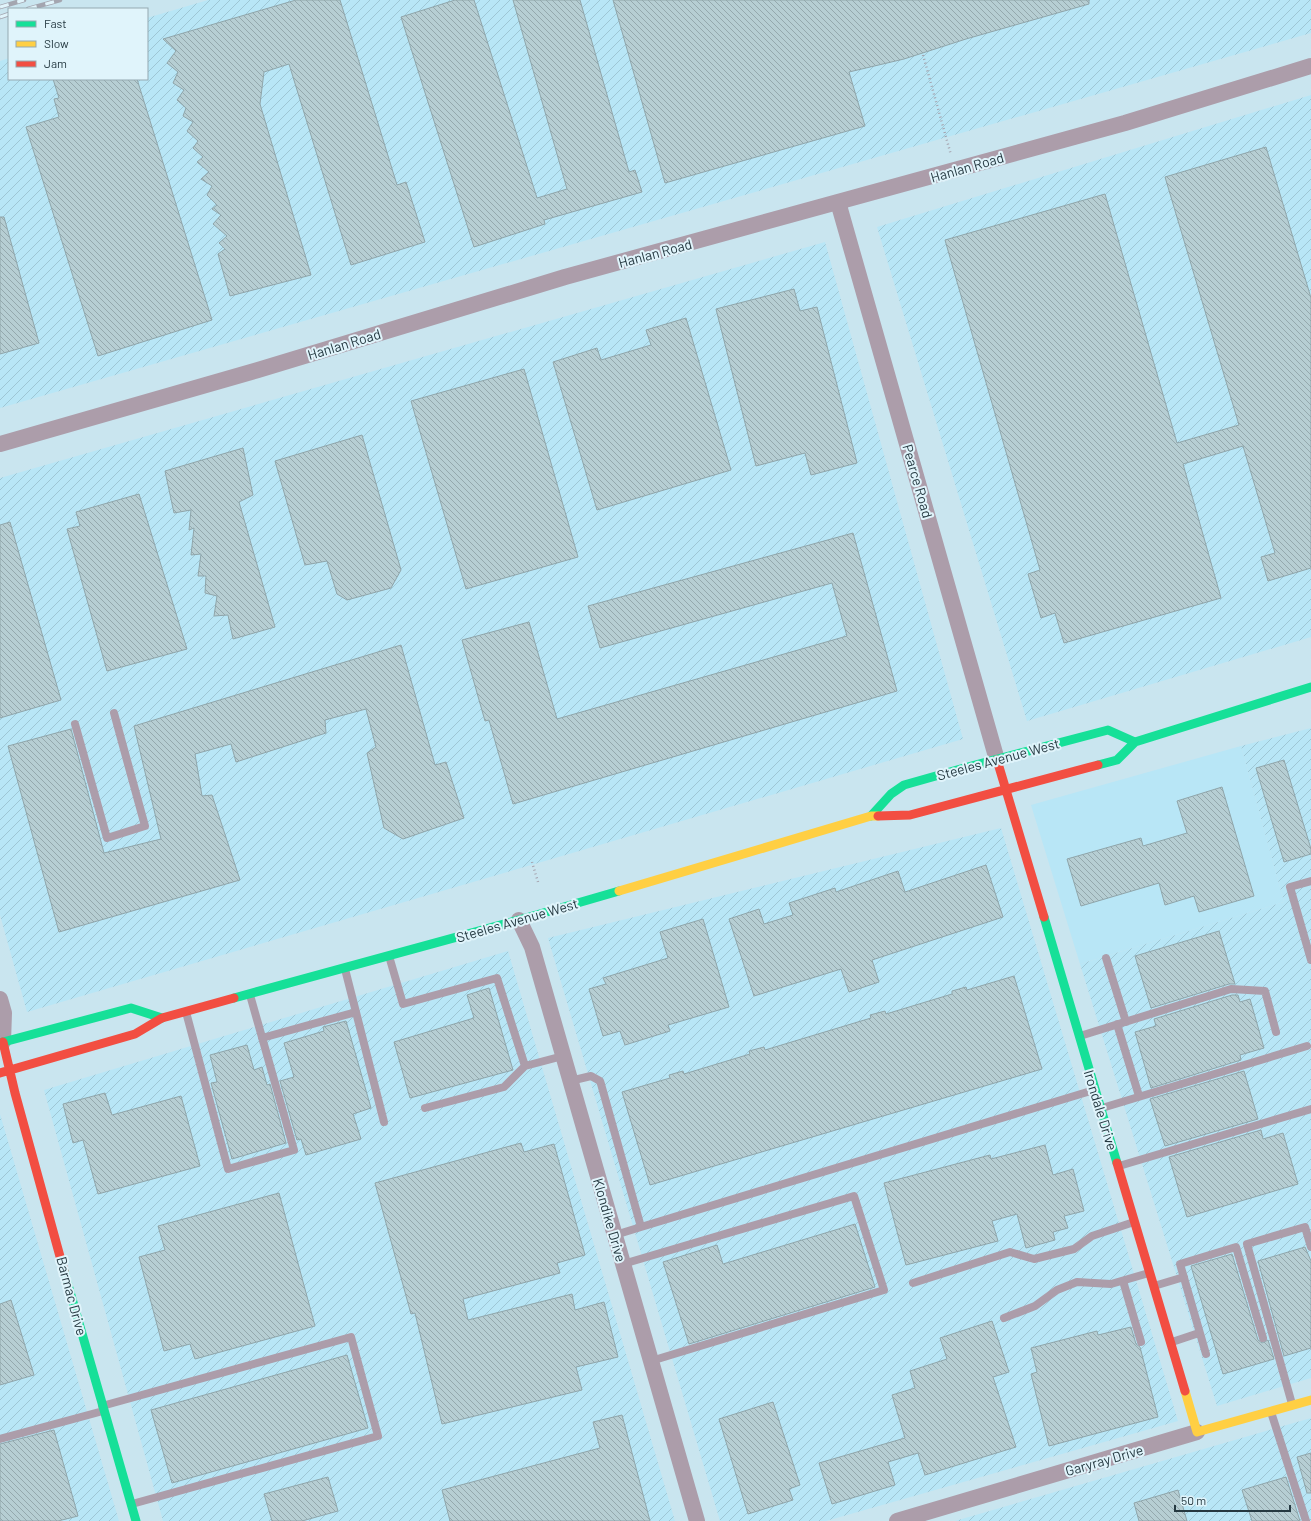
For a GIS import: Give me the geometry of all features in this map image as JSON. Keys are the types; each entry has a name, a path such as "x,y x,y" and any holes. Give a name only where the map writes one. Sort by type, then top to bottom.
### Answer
{"main road":[{"name":"Steeles Avenue West","path":"5,1072 135,1034 162,1018 519,920 871,816 910,815 1117,760 1135,742 1311,687"},
{"name":"Steeles Avenue West","path":"871,816 891,794 904,785 1108,730 1135,742"},
{"name":"Irondale Drive","path":"997,760 1197,1432"},
{"path":"1,1041 131,1008 162,1018"},
{"name":"Barmac Drive","path":"1,1041 5,1072 131,1504 133,1520"},
{"name":"Garyray Drive","path":"1197,1432 1311,1400"}],"street":[{"name":"Hanlan Road","path":"0,444 258,370 565,277 1186,105 1311,66"},
{"name":"Pearce Road","path":"838,202 997,760"},
{"name":"Klondike Drive","path":"519,920 532,947 697,1521"},
{"path":"0,999 4,1013 1,1041"},
{"name":"Garyray Drive","path":"897,1521 1197,1432"}],"lane":[{"path":"75,724 107,838 145,826 114,713"},
{"path":"1311,881 1290,887 1311,960"},
{"path":"388,956 403,1004 498,978 525,1066"},
{"path":"1106,958 1139,1096"},
{"path":"345,968 384,1122"},
{"path":"1079,1036 1231,989 1265,991 1276,1032"},
{"path":"186,1011 228,1169 294,1150 250,994"},
{"path":"262,1038 356,1012"},
{"path":"1101,1108 1307,1046"},
{"path":"425,1108 504,1087 525,1066 563,1056"},
{"path":"570,1081 591,1076 600,1081 641,1227"},
{"path":"615,1235 1095,1090"},
{"path":"1118,1166 1311,1109"},
{"path":"623,1264 854,1196 884,1290 651,1361"},
{"path":"913,1283 1010,1252 1034,1259 1074,1249 1092,1236 1134,1222"},
{"path":"1293,1405 1247,1244 1305,1227 1311,1247"},
{"path":"1206,1354 1180,1264 1236,1247 1263,1338"},
{"path":"1004,1318 1035,1306 1057,1290 1077,1282 1111,1284 1150,1273"},
{"path":"1154,1286 1184,1277"},
{"path":"1123,1281 1141,1342"},
{"path":"1170,1342 1200,1333"},
{"path":"0,1439 351,1337 378,1436 131,1504"},
{"path":"1271,1411 1306,1521"}],"path":[{"path":"924,55 955,170"},
{"path":"532,862 538,882"}],"shaded area":[{"path":"208,0 1311,0 1311,33 0,408 0,61 8,58 8,80 148,80 148,18"},
{"path":"1311,95 1311,637 1027,721 877,227"},
{"path":"825,242 963,739 27,1012 0,915 0,478"},
{"path":"1311,728 1311,1378 1217,1406 1080,964 1284,902 1241,746"},
{"path":"1241,746 1284,902 1080,964 1031,805"},
{"path":"1001,828 1178,1421 826,1521 720,1521 548,938"},
{"path":"508,951 675,1521 163,1521 44,1090"},
{"path":"0,1114 119,1521 0,1521"},
{"path":"1311,1418 1311,1521 955,1521"}],"building":[{"path":"296,0 340,0 397,185 406,182 425,242 351,265 289,64 264,72 260,104 311,275 230,296 218,254 225,249 219,243 227,236 213,224 221,215 212,209 217,205 207,195 212,186 201,179 209,172 197,162 203,157 193,148 198,141 187,131 193,122 183,116 186,108 177,100 184,90 173,83 178,72 167,63 176,51 163,39"},
{"path":"455,0 474,0 537,198 567,189 513,0 580,0 629,172 635,170 642,192 544,220 545,224 474,247 401,17"},
{"path":"613,0 1089,0 1089,4 966,39 904,59 849,72 865,126 665,183"},
{"path":"53,80 137,80 212,320 98,356 26,127 59,117 54,99 59,98"},
{"path":"1266,147 1311,298 1311,568 1268,581 1261,557 1275,553 1243,446 1183,464 1221,598 1064,643 1055,613 1041,618 1028,574 1040,570 945,240 1105,194 1177,443 1239,425 1165,177"},
{"path":"0,217 4,217 39,343 0,354"},
{"path":"794,289 800,311 817,307 857,463 811,475 805,453 756,466 716,309"},
{"path":"686,318 731,470 597,510 553,362 597,348 601,360 651,345 646,330"},
{"path":"524,369 578,557 466,589 411,401"},
{"path":"362,435 401,570 391,588 347,600 337,594 327,561 305,565 275,461"},
{"path":"243,448 253,495 239,502 275,627 233,639 228,615 214,616 217,596 205,593 206,576 198,576 201,554 191,555 194,528 189,530 191,510 174,513 165,471"},
{"path":"139,494 187,649 107,671 67,529 80,526 76,512"},
{"path":"10,522 61,700 0,718 0,525"},
{"path":"853,533 897,691 513,804 489,720 485,721 462,640 529,622 557,719 847,636 832,583 600,648 588,606"},
{"path":"401,645 435,765 446,762 464,818 403,839 384,828 367,753 376,747 366,709 325,720 326,733 236,762 231,744 195,754 202,796 212,795 240,880 59,932 8,746 71,729 104,853 161,839 134,726"},
{"path":"1284,760 1311,849 1311,854 1284,862 1256,768"},
{"path":"1222,787 1254,896 1199,912 1194,896 1165,905 1159,883 1081,906 1067,859 1141,838 1143,846 1187,833 1177,801"},
{"path":"986,865 1003,917 872,960 879,982 849,992 841,969 754,996 729,919 759,909 764,924 793,915 789,903 835,888 836,892 898,871 905,892"},
{"path":"703,919 729,1007 668,1025 670,1031 625,1045 620,1031 603,1036 589,989 606,984 603,978 668,958 660,932"},
{"path":"1219,931 1235,984 1229,984 1151,1008 1135,956"},
{"path":"1014,976 1042,1069 650,1185 622,1092 670,1078 669,1075 683,1071 684,1074 750,1054 749,1051 764,1047 765,1050 871,1018 870,1015 885,1011 886,1014 952,994 952,991 966,987 967,990"},
{"path":"489,988 513,1070 410,1098 394,1042 474,1018 467,995"},
{"path":"1232,995 1238,995 1240,1002 1250,999 1264,1048 1240,1055 1241,1060 1151,1088 1135,1032 1156,1026 1154,1019"},
{"path":"346,1021 371,1108 353,1114 361,1139 306,1155 301,1139 297,1140 280,1081 294,1077 284,1043 324,1031 323,1027"},
{"path":"247,1045 254,1070 262,1067 267,1085 270,1084 286,1143 232,1159 211,1083 217,1082 210,1055"},
{"path":"1244,1071 1258,1119 1165,1146 1150,1099"},
{"path":"105,1093 112,1115 181,1096 200,1166 98,1194 83,1140 73,1143 63,1104"},
{"path":"1261,1130 1263,1139 1283,1133 1298,1184 1187,1217 1169,1157"},
{"path":"521,1143 524,1152 554,1144 585,1255 557,1263 560,1273 463,1299 468,1320 572,1294 575,1310 604,1302 618,1357 576,1367 582,1390 442,1424 415,1313 411,1314 375,1183"},
{"path":"1045,1145 1053,1175 1073,1169 1084,1211 1064,1216 1068,1228 1053,1232 1055,1240 1026,1248 1017,1214 992,1221 998,1241 906,1265 884,1183 990,1155 991,1159"},
{"path":"279,1193 315,1326 195,1359 190,1344 164,1351 139,1257 165,1250 158,1226"},
{"path":"855,1224 875,1287 689,1344 663,1262 717,1245 723,1264"},
{"path":"1305,1247 1311,1261 1311,1348 1284,1356 1258,1261"},
{"path":"1232,1254 1258,1340 1262,1343 1268,1340 1274,1359 1223,1374 1191,1266"},
{"path":"11,1300 34,1375 0,1385 0,1304"},
{"path":"992,1321 1009,1372 993,1377 1016,1447 925,1475 918,1453 888,1462 895,1485 832,1504 819,1463 905,1438 892,1395 915,1388 910,1371 947,1359 940,1338"},
{"path":"1131,1327 1136,1344 1140,1347 1158,1417 1049,1446 1031,1374 1037,1372 1031,1348 1097,1331 1098,1335"},
{"path":"347,1355 368,1428 172,1483 151,1410"},
{"path":"773,1402 800,1485 789,1489 793,1500 748,1514 719,1419"},
{"path":"622,1415 650,1521 450,1521 442,1490 600,1448 593,1422"},
{"path":"54,1430 78,1516 58,1521 0,1521 0,1444"},
{"path":"1311,1453 1311,1493 1307,1493 1297,1457"},
{"path":"328,1477 338,1511 302,1521 272,1521 264,1494"},
{"path":"1286,1477 1300,1521 1252,1521 1242,1490"},
{"path":"1178,1490 1187,1521 1139,1521 1134,1503"}],"railway":[{"path":"0,7 24,0"},
{"path":"32,8 60,0"},
{"path":"0,17 8,14"}],"traffic: fast":[{"path":"1098,765 1117,760 1135,742 1311,687"},
{"path":"871,816 891,794 904,785 964,768 1108,730 1135,742"},
{"path":"234,998 619,891"},
{"path":"1044,917 1117,1163"},
{"path":"0,1043 131,1008 162,1018"},
{"path":"64,1271 136,1521"}],"traffic: slow":[{"path":"619,891 871,816 878,816"},
{"path":"1185,1391 1197,1432 1311,1400"}],"traffic: jam":[{"path":"997,760 1044,917"},
{"path":"878,816 910,815 1098,765"},
{"path":"0,1073 135,1034 162,1018 234,998"},
{"path":"3,1042 15,1093 64,1271"},
{"path":"1117,1163 1185,1391"}]}
